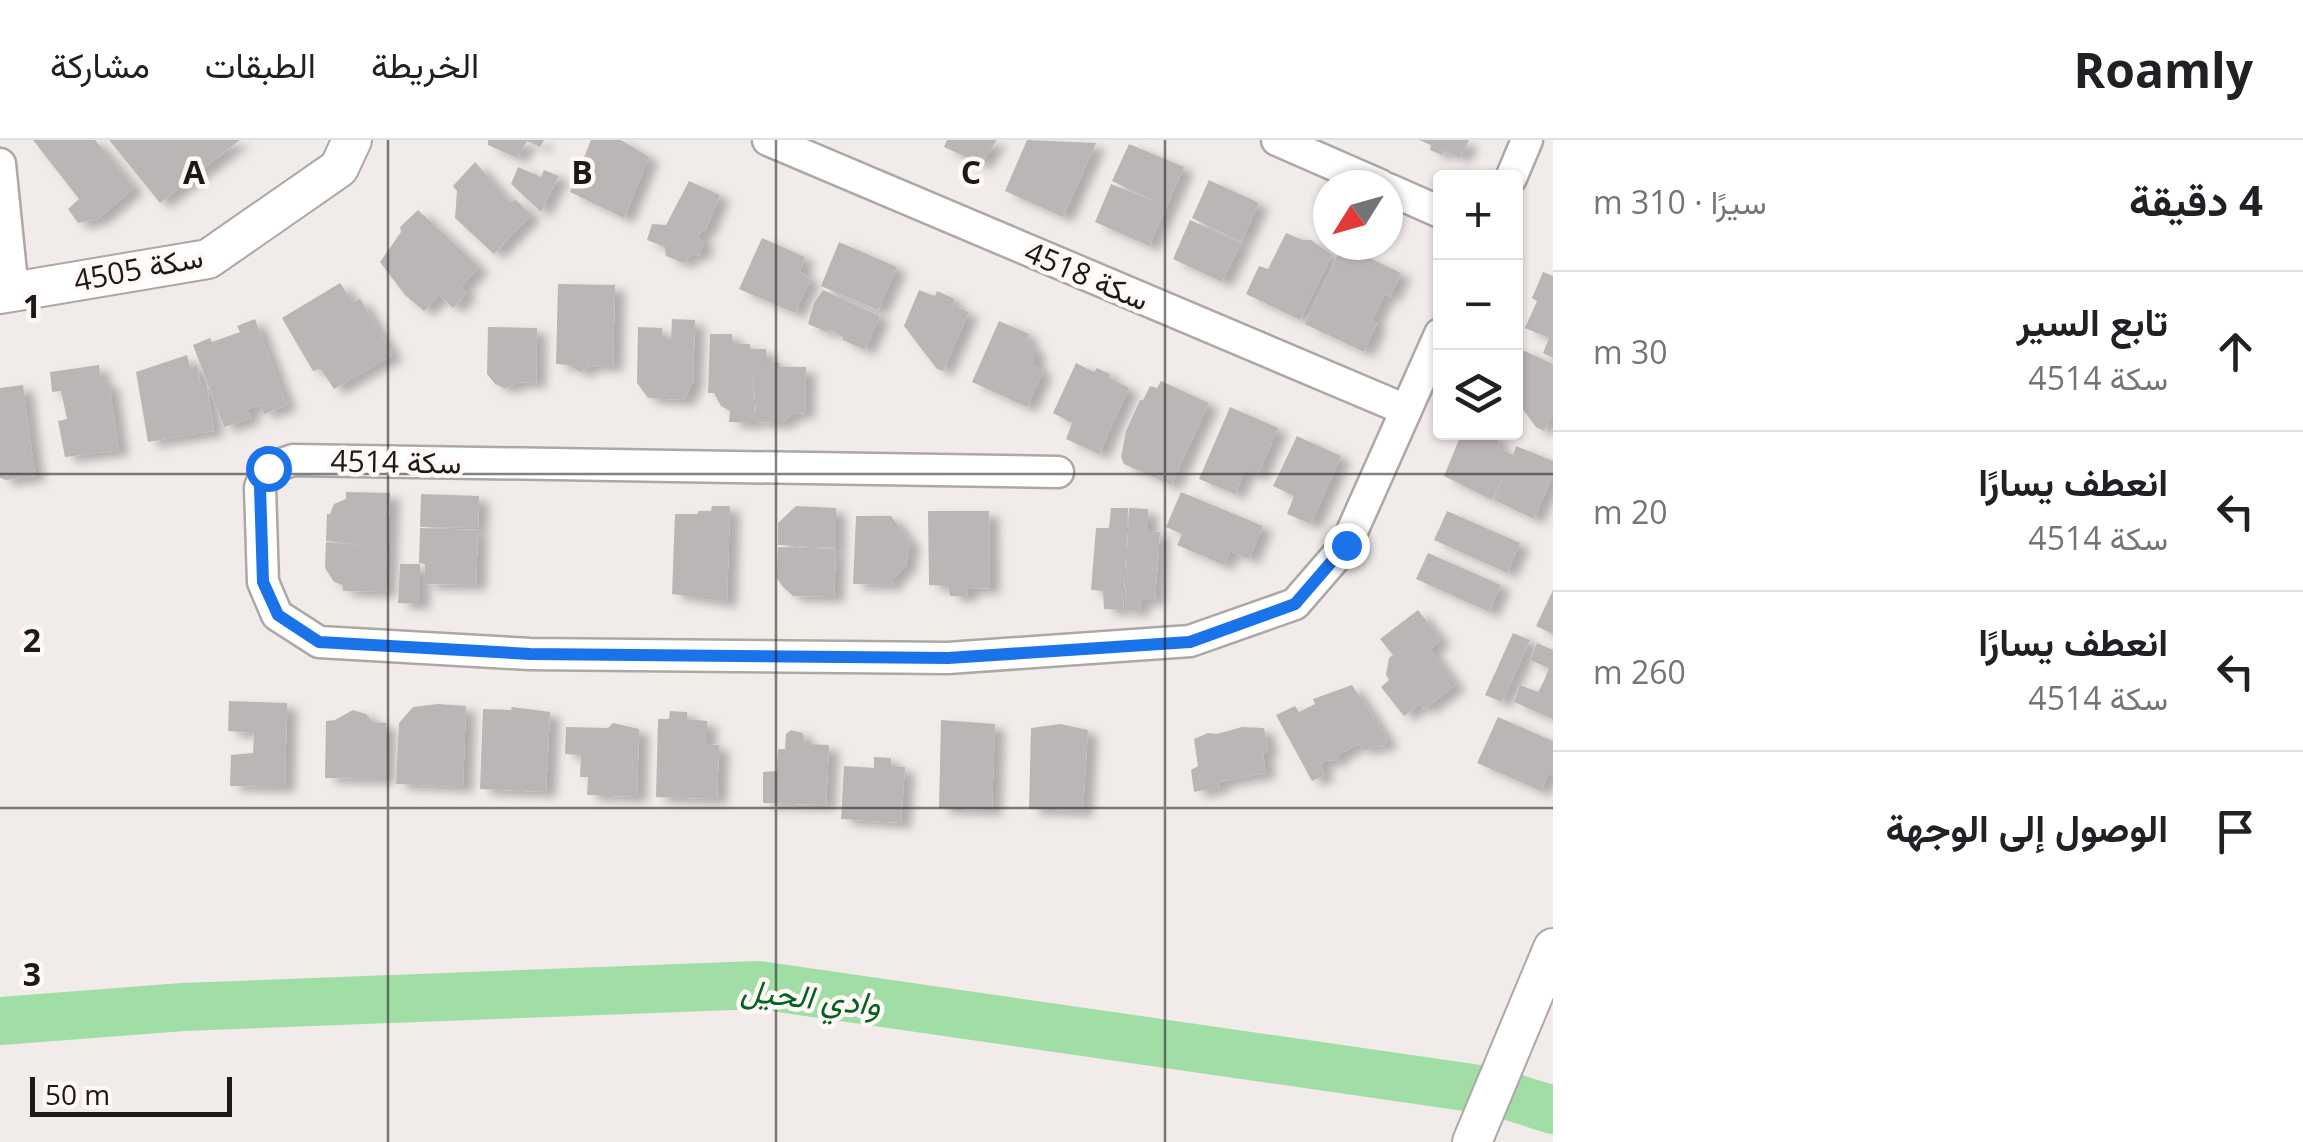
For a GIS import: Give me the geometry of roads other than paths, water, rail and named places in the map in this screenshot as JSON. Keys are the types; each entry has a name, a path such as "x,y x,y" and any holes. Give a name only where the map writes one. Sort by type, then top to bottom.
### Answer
{"street":[{"name":"سكة 4505","path":"6,293 208,259 339,168 352,140"},
{"name":"سكة 4518","path":"768,140 1406,410"},
{"path":"1277,140 1346,170"},
{"path":"1514,170 1527,140"},
{"path":"0,164 6,293"},
{"path":"1403,196 1433,209"},
{"name":"سكة 4514","path":"1058,472 292,460 268,468 260,487 263,582 278,615 319,642 338,644 530,654 948,658 1190,642 1295,604 1346,545 1433,350"},
{"path":"1472,1142 1553,948"}],"waterway":[{"name":"وادي الحيل","path":"0,1021 183,1007 758,985 1493,1091 1553,1110"}]}
